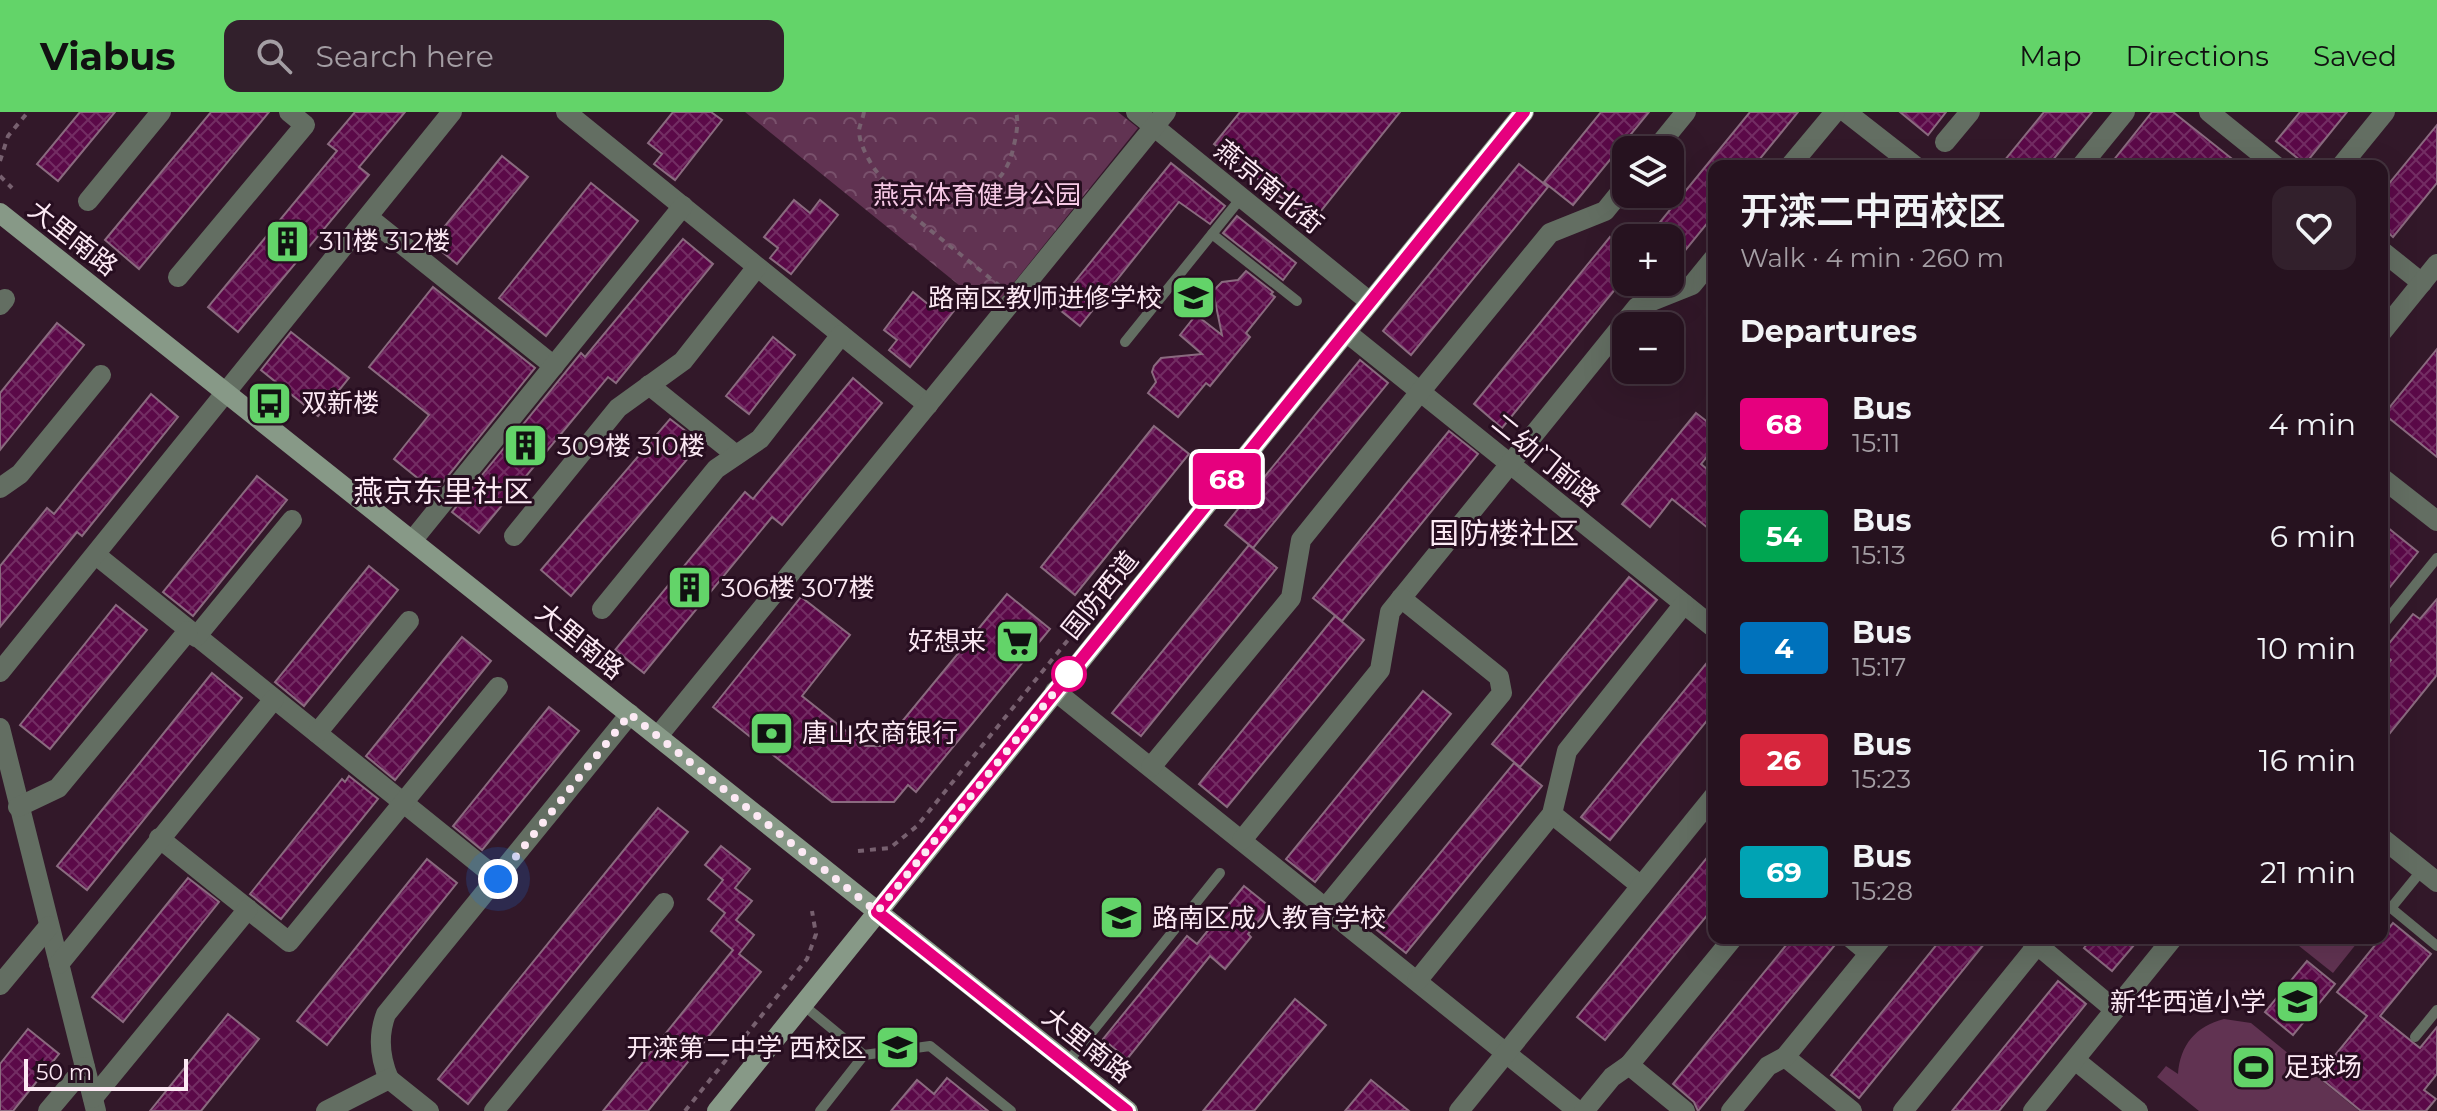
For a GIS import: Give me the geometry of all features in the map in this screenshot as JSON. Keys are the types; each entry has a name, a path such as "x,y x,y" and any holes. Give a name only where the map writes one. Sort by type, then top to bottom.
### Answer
{"street":[{"path":"88,201 161,112"},
{"path":"178,277 305,125 289,112"},
{"path":"0,672 452,112"},
{"name":"燕京南北街","path":"1136,112 1160,119 1241,198 1370,302"},
{"name":"国防西道","path":"717,1111 1524,112"},
{"path":"1666,136 1686,112"},
{"path":"1795,160 1835,112"},
{"path":"1846,112 1907,160"},
{"path":"1945,142 1970,112"},
{"path":"2086,160 2125,112"},
{"path":"2209,112 2235,120 2271,160"},
{"path":"2346,160 2385,112"},
{"path":"575,115 928,405"},
{"path":"658,736 1160,119"},
{"path":"1151,767 1291,598 1301,540 1420,392 1550,233 1605,211 1612,202"},
{"path":"416,536 683,206"},
{"name":"大里南路","path":"0,213 1128,1111"},
{"path":"368,217 554,366"},
{"path":"2388,256 2422,283"},
{"path":"2388,325 2437,264"},
{"path":"1242,840 1380,670 1390,612 1401,598 1637,307 1692,285 1708,265"},
{"path":"514,536 618,408 683,361 757,267"},
{"name":"二幼门前路","path":"1346,332 1708,623"},
{"path":"602,609 716,469 760,439 841,335"},
{"path":"0,488 20,474 101,375"},
{"path":"649,385 736,455"},
{"path":"2388,483 2437,521"},
{"path":"18,807 58,788 292,520"},
{"path":"96,555 498,879"},
{"path":"1326,907 1502,693 1499,677 1401,598"},
{"path":"1417,981 1552,814 1567,751 1684,604"},
{"path":"317,733 409,621"},
{"path":"159,838 289,942 498,687"},
{"path":"1055,691 1581,1111 1612,1077 1629,1065 1728,944"},
{"path":"59,964 274,699"},
{"path":"429,1111 389,1079 383,1066 380,1030 386,1014 630,714"},
{"path":"0,728 94,1104"},
{"path":"1552,814 1641,886"},
{"path":"1459,1111 1641,886 1706,821"},
{"path":"2388,843 2430,876"},
{"path":"494,1111 664,903"},
{"path":"94,1104 248,909"},
{"path":"0,985 49,926"},
{"path":"1903,1111 2033,944"},
{"path":"2041,944 2115,1010"},
{"path":"2033,1111 2168,944"},
{"path":"1731,1111 1768,1066 1785,1057 1876,946"},
{"path":"1785,1057 1852,1111"},
{"path":"2075,1060 2138,1111"},
{"path":"1629,1065 1685,1111"},
{"path":"48,1111 85,1067"},
{"path":"326,1111 389,1079"}],"lane":[{"path":"1125,342 1241,198"},
{"path":"1212,234 1297,301"},
{"path":"2388,619 2437,558"},
{"path":"1067,1063 1220,873"},
{"path":"2388,903 2430,876"},
{"path":"2388,906 2437,946"},
{"path":"802,1004 864,1055"},
{"path":"2415,1037 2437,1010"},
{"path":"820,1111 864,1055 930,1046 1011,1111"}],"path":[{"path":"0,161 8,136 28,112"},
{"path":"864,112 859,131 865,155 890,195 1015,298"},
{"path":"877,174 911,199 935,204 960,201 988,189 1010,162 1016,112"},
{"path":"0,176 12,188"},
{"path":"858,851 890,848 917,826 1105,594"},
{"path":"685,1111 807,959 816,934 812,911"}],"green space":[{"name":"燕京体育健身公园","path":"745,112 1118,112 1138,128 991,311"},
{"path":"2297,944 2356,944 2333,973"},
{"path":"2224,1019 2251,1023 2359,1111 2199,1111 2157,1077 2166,1066 2178,1074 2182,1054 2191,1038 2205,1026"}],"building":[{"path":"80,112 115,112 58,181 37,164"},
{"path":"211,112 269,112 139,269 105,240"},
{"name":"311楼 312楼","path":"355,112 405,112 359,167 369,175 238,332 208,307 337,151 328,144"},
{"path":"673,112 711,112 722,120 675,180 654,164 662,154 648,143"},
{"path":"1240,112 1400,112 1312,222 1214,144"},
{"path":"1601,112 1649,112 1629,136 1612,136 1612,157 1573,205 1544,182"},
{"path":"1750,112 1798,112 1759,160 1711,160"},
{"path":"1900,112 1946,112 1928,135"},
{"path":"2044,112 2092,112 2053,160 2005,160"},
{"path":"2152,112 2173,112 2233,160 2114,160"},
{"path":"2300,112 2347,112 2308,160 2300,160 2276,141"},
{"path":"2437,125 2437,183 2393,237 2388,232 2388,185"},
{"path":"502,156 528,177 457,264 431,243"},
{"path":"1171,163 1225,206 1210,224 1179,202 1080,326 1055,306"},
{"path":"1708,163 1708,222 1684,252 1684,224 1658,224 1672,208 1684,208 1684,193"},
{"path":"1519,164 1548,187 1411,355 1383,331"},
{"path":"591,183 638,221 546,336 499,298"},
{"path":"794,200 810,213 820,200 838,215 791,274 770,258 778,248 764,237"},
{"path":"1237,216 1296,263 1283,280 1223,233"},
{"path":"1610,237 1612,239 1612,293 1502,428 1474,404"},
{"name":"309楼 310楼","path":"683,239 713,264 616,383 608,377 479,533 452,512 581,353 585,357"},
{"path":"1246,271 1275,297 1246,333 1250,337 1210,386 1206,383 1178,417 1148,393 1156,382 1152,372 1154,366 1161,358 1202,354 1180,335 1196,315 1222,335 1213,291 1222,282 1238,280"},
{"path":"433,287 535,368 435,492 394,459 429,415 369,367"},
{"path":"913,292 929,305 939,292 957,307 910,367 889,350 897,340 884,330"},
{"path":"57,323 84,345 0,450 0,393"},
{"path":"291,332 349,378 318,416 261,370"},
{"path":"773,337 795,355 749,414 726,396"},
{"path":"2437,349 2437,457 2388,417 2388,409"},
{"path":"1360,360 1388,383 1253,548 1225,525"},
{"name":"306楼 307楼","path":"853,378 882,403 782,525 772,517 644,673 615,650 745,492 753,499"},
{"path":"151,394 178,417 82,536 77,532 0,627 0,566 47,508 54,514"},
{"path":"1696,413 1708,422 1708,455 1701,464 1708,470 1708,528 1672,499 1650,527 1622,504"},
{"path":"670,419 701,443 571,596 541,570"},
{"path":"1154,426 1189,454 1075,595 1041,567"},
{"path":"1449,431 1478,454 1342,621 1313,598"},
{"path":"257,476 287,500 193,616 163,592"},
{"path":"2388,528 2418,552 2388,590"},
{"path":"1249,545 1277,568 1141,736 1112,713"},
{"path":"369,566 398,590 304,706 275,682"},
{"path":"1629,577 1657,600 1520,767 1492,744"},
{"path":"1007,594 1050,629 916,792 908,785 894,802 832,802 713,707 801,597 850,635 802,696 865,746 882,746"},
{"path":"2437,599 2437,675 2388,736 2388,664 2391,660 2388,657 2388,645 2413,614 2420,619"},
{"path":"116,605 147,630 50,749 20,725"},
{"path":"1335,616 1364,640 1227,807 1199,784"},
{"path":"462,637 491,661 395,780 366,756"},
{"path":"1708,661 1708,719 1610,840 1581,817"},
{"path":"212,673 242,698 87,890 57,866"},
{"path":"1423,691 1451,714 1315,882 1286,859"},
{"path":"549,707 579,731 482,850 453,826"},
{"path":"1514,763 1542,786 1406,953 1377,930"},
{"path":"349,776 378,799 281,919 250,894 342,779 345,782"},
{"path":"658,808 688,832 468,1104 438,1079"},
{"path":"721,846 750,869 735,888 752,901 736,920 754,935 739,954 761,972 648,1111 603,1111 733,950 711,931 725,913 708,899 723,880 705,865"},
{"path":"1708,856 1708,914 1605,1040 1577,1017"},
{"path":"427,859 457,883 327,1045 297,1021"},
{"path":"188,878 219,902 123,1022 92,997"},
{"path":"1244,886 1270,907 1248,934 1251,937 1225,969 1210,956 1127,1059 1103,1039 1187,936 1197,944"},
{"path":"2393,923 2431,954 2380,1016 2420,1048 2437,1027 2437,1074 2424,1090 2436,1099 2426,1111 2361,1111 2318,1076 2367,1016 2337,992 2376,944 2388,944 2388,929"},
{"path":"1787,944 1834,946 1698,1111 1694,1102 1673,1084"},
{"path":"1937,944 1984,944 1859,1098 1831,1075"},
{"path":"2087,944 2135,944 2112,971 2084,948"},
{"path":"2307,961 2335,984 2293,1035 2265,1012"},
{"path":"2058,981 2086,1004 1999,1111 1952,1111"},
{"path":"1295,999 1326,1025 1254,1111 1203,1111"},
{"path":"228,1014 259,1039 201,1111 150,1111"},
{"path":"28,1029 59,1054 13,1111 0,1111 0,1064"},
{"path":"947,1078 988,1111 891,1111 917,1080 934,1094"},
{"path":"1371,1080 1409,1111 1345,1111"}],"bus line":[{"name":"68","path":"1127,1111 877,912 1524,112"}],"place":[{"name":"311楼 312楼","path":"288,241"},
{"name":"路南区教师进修学校","path":"1193,298"},
{"name":"双新楼","path":"270,403"},
{"name":"309楼 310楼","path":"526,446"},
{"name":"306楼 307楼","path":"690,588"},
{"name":"好想来","path":"1017,641"},
{"name":"唐山农商银行","path":"771,733"},
{"name":"路南区成人教育学校","path":"1121,918"},
{"name":"新华西道小学","path":"2297,1002"},
{"name":"开滦第二中学 西校区","path":"898,1048"},
{"name":"足球场","path":"2253,1067"}],"district":[{"name":"燕京东里社区","path":"443,492"},
{"name":"国防楼社区","path":"1504,534"}],"route":[{"path":"498,879 630,714 877,912 1075,667 1069,674"}]}
